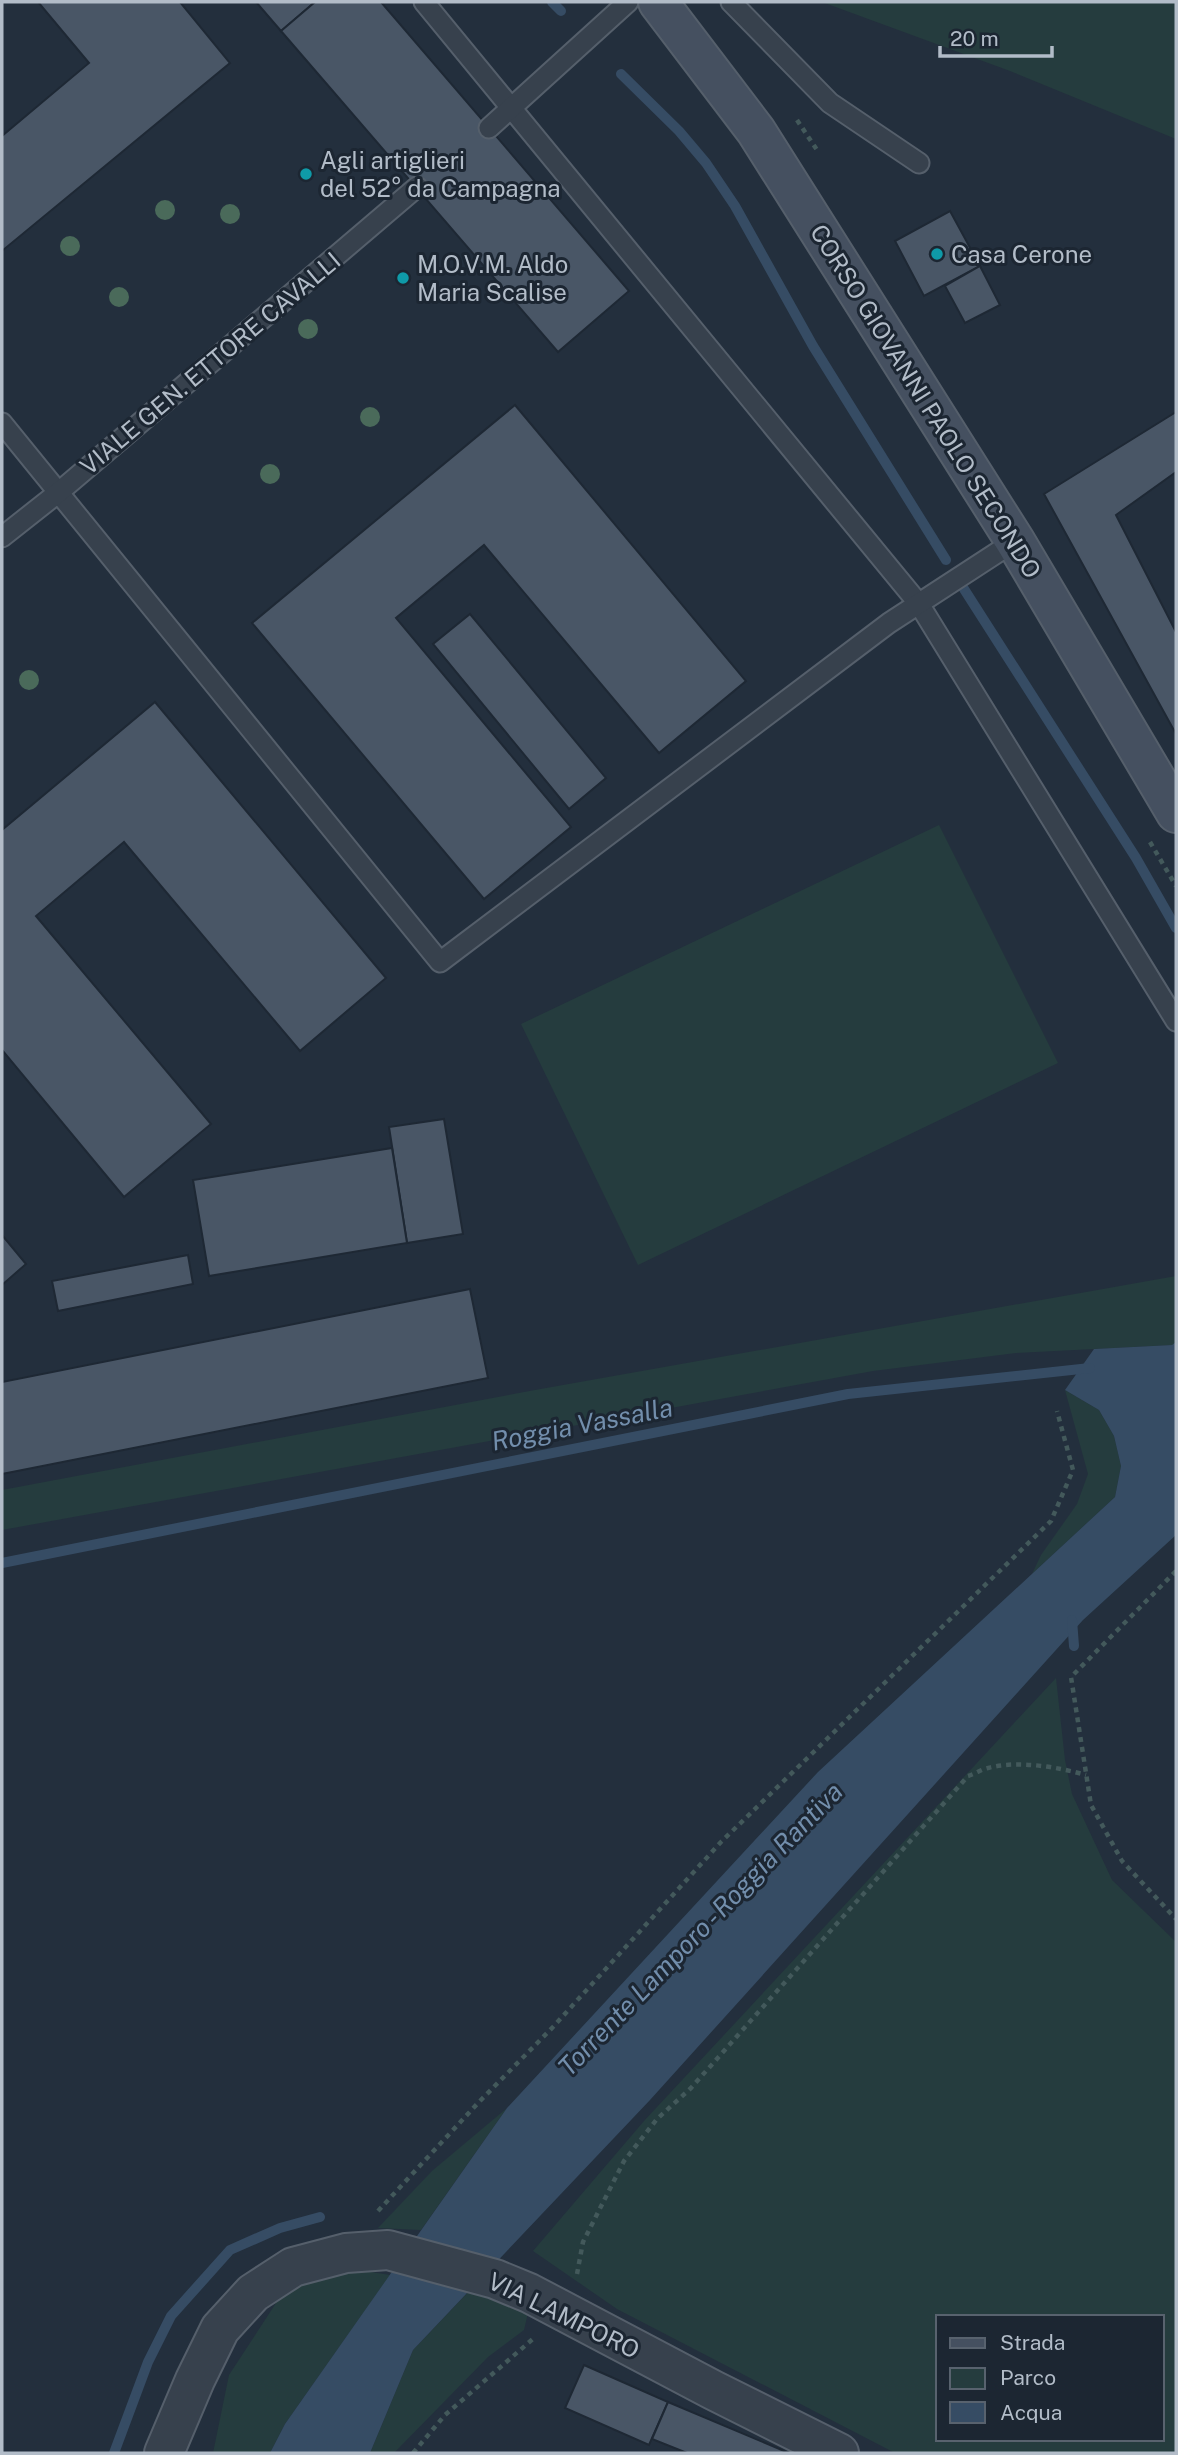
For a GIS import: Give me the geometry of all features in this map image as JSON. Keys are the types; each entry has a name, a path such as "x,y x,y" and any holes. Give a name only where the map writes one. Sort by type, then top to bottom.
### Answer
{"main road":[{"name":"CORSO GIOVANNI PAOLO SECONDO","path":"659,2 756,131 1015,541 1176,813"}],"street":[{"name":"VIA LAMPORO","path":"164,2453 220,2329 253,2293 293,2267 346,2253 388,2250 495,2279 529,2293 839,2453"}],"lane":[{"path":"424,2 919,604 1176,1021"},
{"path":"489,128 628,2"},
{"path":"732,2 831,103 919,163"},
{"name":"VIALE GEN. ETTORE CAVALLI","path":"2,537 59,492 417,187"},
{"path":"2,423 440,962 878,631 1015,541"}],"path":[{"path":"346,2253 360,2230 553,2027 721,1842 1051,1521 1073,1470 1057,1412"},
{"path":"1176,1571 1071,1677 1091,1805 1122,1861 1176,1919"},
{"path":"413,2453 445,2415 516,2355 562,2310 576,2275 583,2242 624,2161 657,2119 691,2088 968,1776 989,1767 1020,1765 1058,1767 1086,1775"}],"green space":[{"path":"822,2 1176,2 1176,139 1010,71"},
{"path":"939,825 1058,1063 638,1265 521,1024"},
{"path":"1176,1276 1176,1342 1173,1345 1016,1353 873,1371 2,1530 2,1490 535,1390"},
{"path":"1065,1390 1099,1410 1114,1436 1121,1466 1115,1497 1032,1574 1041,1555 1077,1504 1088,1474"},
{"path":"1056,1678 1065,1760 1072,1794 1112,1880 1176,1942 1176,2453 895,2453 617,2309 533,2251 644,2121"},
{"path":"507,2108 421,2230 378,2228 432,2171"},
{"path":"359,2270 390,2275 285,2424 270,2453 213,2453 229,2375 278,2300 324,2271"},
{"path":"473,2287 528,2313 524,2330 488,2357 394,2453 370,2453 413,2350"}],"water":[{"name":"Torrente Lamporo - Roggia Rantiva","path":"1176,1342 1176,1535 1083,1620 650,2100 413,2350 370,2453 270,2453 285,2424 507,2108 818,1772 1115,1497 1121,1466 1114,1436 1099,1410 1065,1390 1094,1349 1172,1345"}],"building":[{"path":"38,2 180,2 230,63 2,251 2,136 89,63"},
{"path":"256,2 315,2 281,31"},
{"path":"315,2 381,2 629,291 558,352 281,31"},
{"name":"Casa Cerone","path":"950,211 980,266 924,296 895,241"},
{"path":"980,266 1000,305 965,323 945,286"},
{"path":"515,405 746,681 659,753 484,545 396,618 571,827 484,899 252,623"},
{"path":"1176,412 1176,472 1116,515 1176,632 1176,734 1044,494"},
{"path":"470,614 606,778 569,809 433,644"},
{"path":"155,702 386,978 300,1051 124,842 36,916 211,1124 124,1197 2,1050 2,830"},
{"path":"444,1119 463,1234 407,1243 389,1127"},
{"path":"392,1148 407,1243 209,1276 193,1180"},
{"path":"2,1235 26,1264 2,1285"},
{"path":"188,1255 193,1284 58,1311 52,1281"},
{"path":"470,1289 488,1378 2,1474 2,1382"},
{"path":"584,2365 668,2402 649,2445 565,2408"},
{"path":"668,2402 789,2453 687,2453 652,2439"}],"waterway":[{"path":"552,2 561,11"},
{"path":"621,74 679,131 706,163 735,206 813,346 946,560"},
{"path":"964,589 1136,858 1176,928"},
{"name":"Roggia Vassalla","path":"2,1563 848,1394 1090,1368"},
{"path":"1072,1620 1074,1646"},
{"path":"114,2453 148,2362 171,2316 230,2250 280,2228 320,2217"}],"place":[{"name":"Agli artiglieri del 52° da Campagna","path":"306,174"},
{"name":"Casa Cerone","path":"937,254"},
{"name":"M.O.V.M. Aldo Maria Scalise","path":"403,278"}]}
